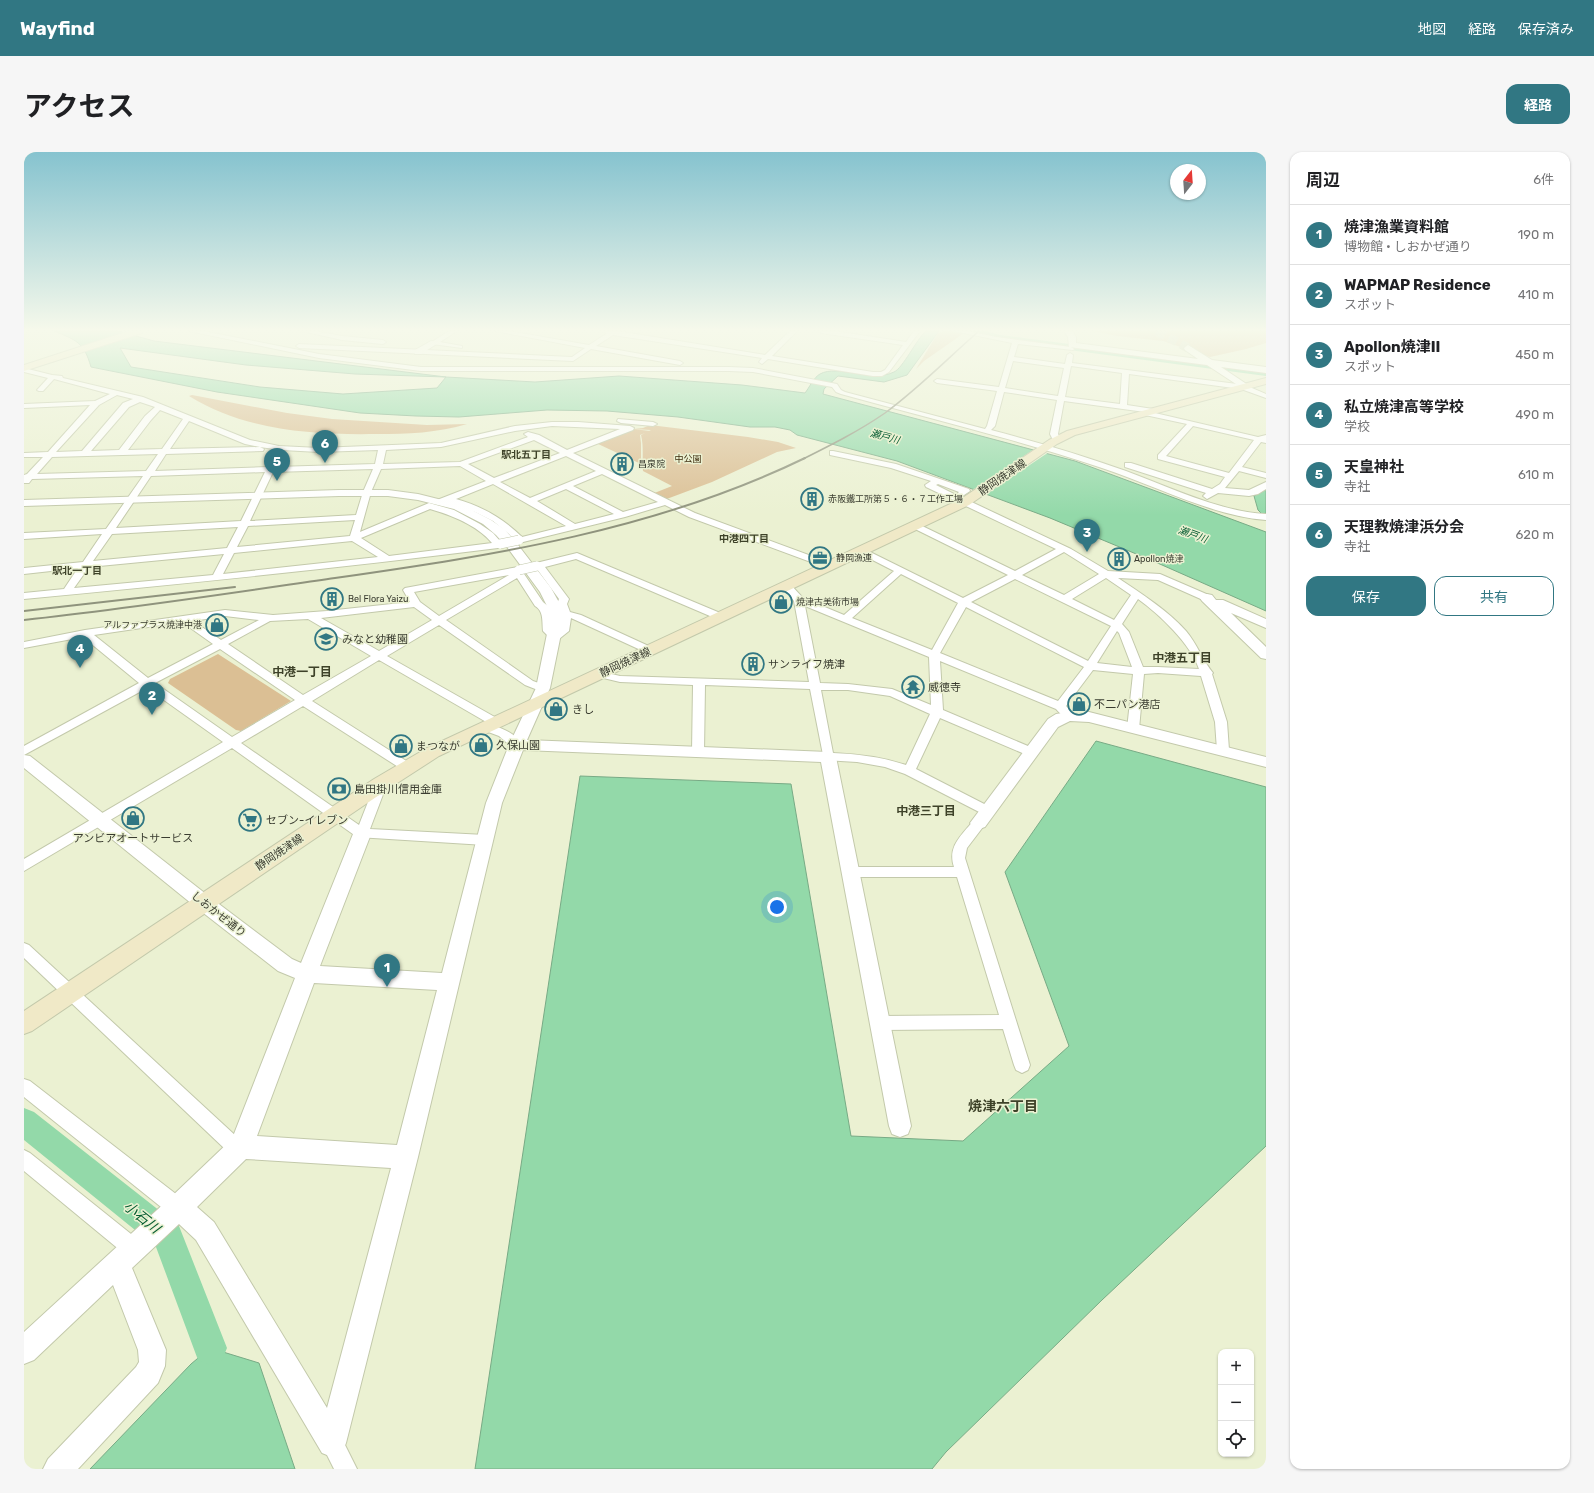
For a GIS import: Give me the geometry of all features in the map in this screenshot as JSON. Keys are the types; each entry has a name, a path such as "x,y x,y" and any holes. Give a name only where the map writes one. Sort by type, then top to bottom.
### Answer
{"main road":[{"name":"静岡焼津線","path":"24,1024 407,767 433,752 491,725 539,696 599,674 916,526 965,498 1049,444 1071,433 1224,392"}],"street":[{"path":"138,392 250,435 280,441 327,443"},
{"path":"841,392 986,432 1049,444 1215,491 1249,493 1255,492 1266,485"},
{"path":"986,432 991,426 1000,392"},
{"path":"1020,392 1151,412 1264,439"},
{"path":"1049,444 1054,434 1063,392"},
{"path":"1123,407 1124,392"},
{"path":"29,408 96,403 117,393 140,399 248,442 279,448 302,450 441,445 458,443 517,429 570,423 630,428 494,482 444,500"},
{"path":"85,453 126,405 140,399"},
{"path":"26,479 96,403"},
{"path":"122,452 148,418 159,407"},
{"path":"67,592 187,418"},
{"path":"24,455 279,448 327,443 430,439 505,424 546,420 586,419 654,424"},
{"path":"1192,423 1161,457 1230,476"},
{"path":"517,429 536,437 692,515 830,566"},
{"path":"26,479 461,464 536,437"},
{"path":"1201,501 1223,486 1236,468 1264,439"},
{"path":"1049,444 1201,501 1240,514 1264,517"},
{"path":"354,538 368,492 378,467 383,446"},
{"path":"216,578 246,523 271,470 279,448"},
{"path":"833,453 893,466 966,491 965,498 1063,549 1106,574 1151,604 1183,634 1207,673 1221,722 1223,750"},
{"path":"461,464 530,501 574,527"},
{"path":"1236,468 1266,476"},
{"path":"530,501 602,471"},
{"path":"567,486 622,515"},
{"path":"24,503 259,494 368,492 444,500 466,504 496,518 510,529 519,540"},
{"path":"332,1443 406,1157 494,803 517,745 539,696 555,637 556,614 551,599 511,544 500,532 487,522 444,500"},
{"path":"24,596 216,578 387,559 499,544 622,515 666,502"},
{"path":"24,571 354,538 429,506 450,512 470,522 490,535 499,544"},
{"path":"24,536 360,517"},
{"path":"916,526 1117,625 1124,632 1139,671 1133,728"},
{"path":"354,538 387,559"},
{"path":"909,771 937,712 934,655 964,602 1063,549"},
{"path":"862,551 1090,666 1139,671 1158,670 1207,673"},
{"path":"539,696 529,683 416,604 408,590 518,570 577,556 721,617"},
{"path":"538,565 564,598 562,604 566,614 565,629 555,637"},
{"path":"518,570 540,604 544,607 547,614 548,631 555,637"},
{"path":"24,866 439,621 512,577 518,570"},
{"path":"845,619 900,570"},
{"path":"1064,599 1106,574 1160,577 1266,624"},
{"path":"787,586 799,600 934,655 1064,711 1266,762"},
{"path":"1022,1065 962,872 958,853 960,848 1031,752 1053,723 1060,718 1090,666 1136,594"},
{"path":"1207,598 1266,655"},
{"path":"799,600 850,872 900,1126"},
{"path":"24,645 85,633 234,612 267,618 310,616 416,604"},
{"path":"566,614 577,617 649,650"},
{"path":"310,616 379,656 491,725 517,745 875,760 909,771 983,817"},
{"path":"24,751 147,683 263,622 267,618"},
{"path":"184,619 304,701 407,767"},
{"path":"85,633 147,683 362,834 485,840"},
{"path":"599,674 620,679 848,687 877,690 892,694 937,712 1031,752"},
{"path":"698,752 699,682"},
{"name":"しおかぜ通り","path":"24,760 204,903 286,965 307,974 449,982"},
{"path":"24,1350 241,1147 381,784"},
{"path":"850,872 962,872"},
{"path":"24,949 231,1143 241,1147 406,1157"},
{"path":"880,1022 1009,1022"},
{"path":"24,1087 174,1211 193,1219 205,1232 332,1443 346,1469"},
{"path":"24,1159 130,1252 152,1350 153,1364 148,1375 58,1469"}],"green space":[{"path":"192,395 287,413 332,419 427,425 467,424 434,431 411,433 353,434 304,432 256,424 233,417 211,408 189,396"},
{"name":"中公園","path":"650,425 748,437 778,442 796,448 777,452 712,482 664,500 652,494 672,486 643,471 641,435 651,430 634,429 643,428"},
{"path":"633,429 650,431 640,435 641,464 596,443"},
{"path":"218,654 291,701 241,731 236,730 168,683 170,679"}],"water":[{"name":"瀬戸川","path":"220,392 325,392 343,394 367,392 823,392 823,394 1075,461 1266,532 1266,611 1153,561 1050,518 897,461 797,435 790,430 775,427 750,427 678,417 607,411 547,410 459,417 360,413"},
{"path":"1266,489 1266,518 1258,510 1254,496"},
{"path":"1096,741 1266,787 1266,1146 1102,1300 946,1452 932,1469 475,1469 580,776 791,784 851,1136 963,1141 1069,1046 1005,872"},
{"path":"210,1348 259,1363 295,1469 90,1469 191,1364"}],"pier":[{"path":"1036,448 1049,452 984,496 971,491"}],"waterway":[{"name":"小石川","path":"24,1122 168,1237 210,1348"}],"railway":[{"path":"805,458 875,420 911,392"},
{"path":"24,620 219,595 456,560 515,549 634,522 692,504 749,483 805,458"},
{"path":"24,611 235,587"}],"place":[{"name":"天理教焼津浜分会","path":"325,463"},
{"name":"昌泉院","path":"622,464"},
{"name":"天皇神社","path":"277,481"},
{"name":"赤阪鐵工所第５・６・７工作工場","path":"812,499"},
{"name":"Apollon焼津II","path":"1087,552"},
{"name":"静岡漁連","path":"820,558"},
{"name":"Apollon焼津","path":"1119,559"},
{"name":"Bel Flora Yaizu","path":"332,599"},
{"name":"焼津古美術市場","path":"781,602"},
{"name":"アルファプラス焼津中港","path":"217,625"},
{"name":"みなと幼稚園","path":"326,639"},
{"name":"サンライフ焼津","path":"753,664"},
{"name":"私立焼津高等学校","path":"80,668"},
{"name":"威徳寺","path":"913,687"},
{"name":"不二パン港店","path":"1079,704"},
{"name":"きし","path":"556,709"},
{"name":"WAPMAP Residence","path":"152,715"},
{"name":"久保山園","path":"481,745"},
{"name":"まつなが","path":"401,746"},
{"name":"島田掛川信用金庫","path":"339,789"},
{"name":"アンビアオートサービス","path":"133,818"},
{"name":"セブン-イレブン","path":"250,820"},
{"name":"焼津漁業資料館","path":"387,987"}],"district":[{"name":"駅北五丁目","path":"526,454"},
{"name":"中港四丁目","path":"744,538"},
{"name":"駅北一丁目","path":"77,570"},
{"name":"中港五丁目","path":"1182,658"},
{"name":"中港一丁目","path":"302,672"},
{"name":"中港三丁目","path":"926,811"},
{"name":"焼津六丁目","path":"1003,1106"}]}
